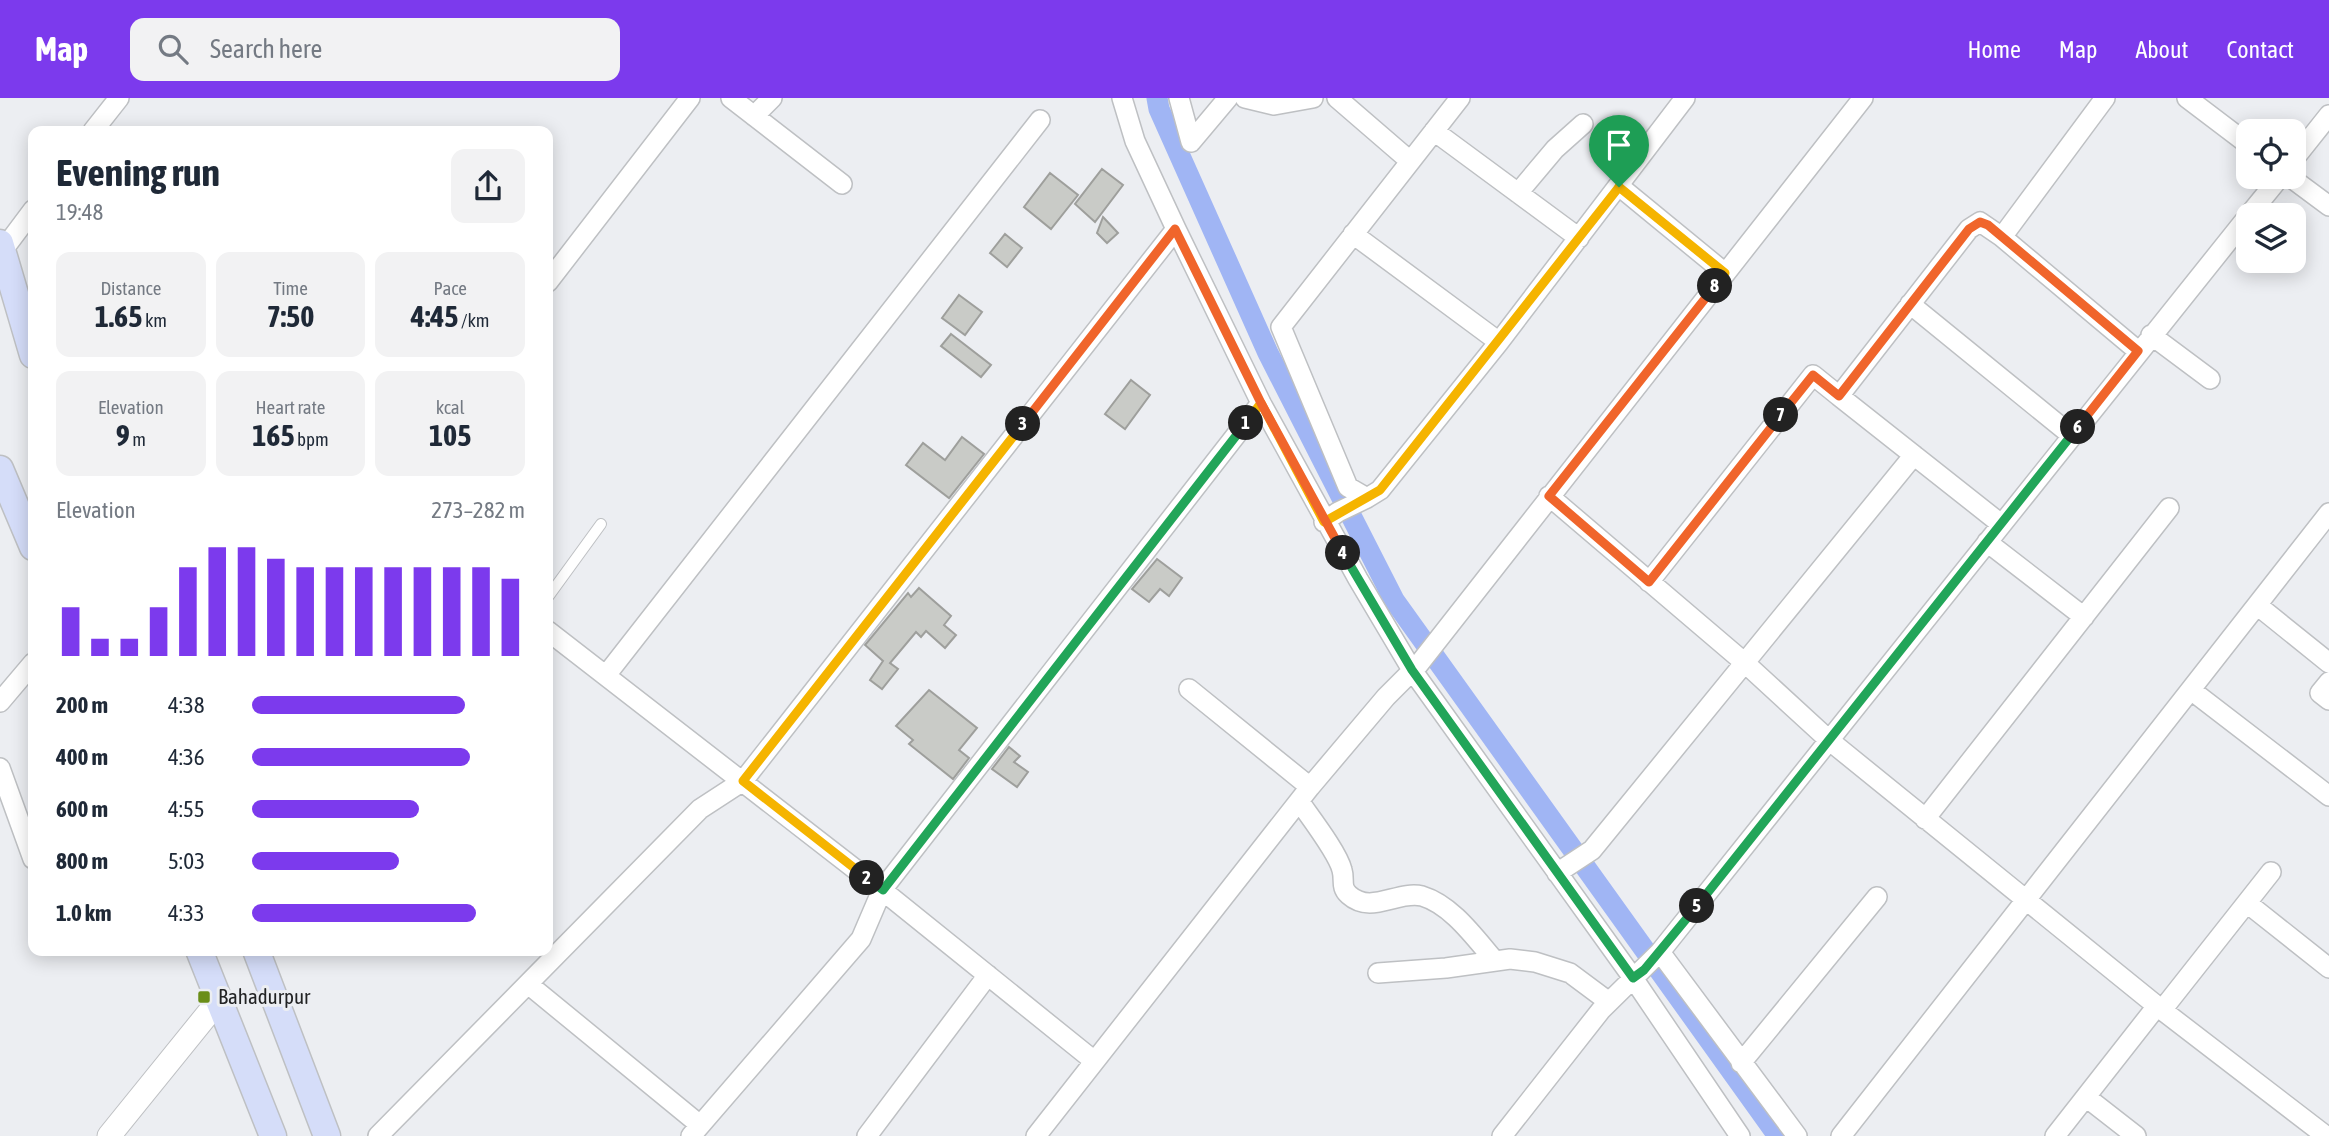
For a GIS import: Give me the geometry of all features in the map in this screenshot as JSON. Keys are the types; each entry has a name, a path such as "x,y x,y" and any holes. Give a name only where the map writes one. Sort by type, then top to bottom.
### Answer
{"main road":[{"path":"1,246 28,338"},
{"path":"0,468 28,535"},
{"path":"201,956 273,1136"},
{"path":"258,956 327,1136"}],"street":[{"path":"97,126 119,98"},
{"path":"553,276 690,98"},
{"path":"731,98 842,184"},
{"path":"754,116 772,98"},
{"path":"1122,98 1135,141 1175,229 1261,403 1346,509 1416,667 1557,873 1639,974 1740,1136"},
{"path":"1178,98 1191,142 1228,98"},
{"path":"1245,98 1274,105 1313,98"},
{"path":"1337,98 1410,161"},
{"path":"1346,509 1348,487 1281,327 1460,98"},
{"path":"1346,509 1380,490 1580,238 1685,98"},
{"path":"1036,1136 1304,794 1416,667 1863,98"},
{"path":"2002,237 2105,98"},
{"path":"2187,98 2236,135"},
{"path":"2306,144 2329,114"},
{"path":"607,674 1040,120"},
{"path":"1518,194 1555,149 1583,124"},
{"path":"1434,131 1580,238"},
{"path":"1619,187 1725,273"},
{"path":"2259,203 2270,189"},
{"path":"2306,189 2329,206"},
{"path":"1,246 28,216"},
{"path":"1839,396 1974,224 1980,222 1988,225 2138,351"},
{"path":"378,1136 699,809 743,781 1175,229"},
{"path":"1506,1134 1609,1002 1660,952 2236,231"},
{"path":"1353,234 1499,342"},
{"path":"1910,304 2071,435"},
{"path":"2151,335 2210,379"},
{"path":"1649,582 1813,375 2001,524"},
{"path":"527,984 695,1131 861,939 883,890 1261,403"},
{"path":"1557,873 1592,850 1914,455"},
{"path":"1549,496 1745,663 1830,741 2159,1008 2326,1136"},
{"path":"1925,819 2169,508"},
{"path":"1841,1136 2329,513"},
{"path":"1987,542 2084,617"},
{"path":"2258,605 2329,663"},
{"path":"553,635 883,890 1093,1060"},
{"path":"0,702 28,669"},
{"path":"2329,682 2320,693 2329,700"},
{"path":"1189,689 1304,794 1342,869 1343,888 1351,897 1371,904 1420,895 1440,905 1454,917 1495,961"},
{"path":"2191,690 2329,796"},
{"path":"0,768 28,845"},
{"path":"2055,1136 2271,872"},
{"path":"1741,1063 1877,897"},
{"path":"2247,903 2329,968"},
{"path":"1660,952 1797,1136"},
{"path":"1378,973 1495,961 1535,962 1570,973 1609,1002"},
{"path":"867,1136 988,975"},
{"path":"109,1136 219,1000"},
{"path":"2086,1097 2136,1136"}],"lane":[{"path":"553,590 601,524"}],"building":[{"path":"1102,169 1123,185 1095,222 1075,204"},
{"path":"1050,173 1078,195 1051,229 1024,207"},
{"path":"1103,217 1118,233 1107,243 1097,233"},
{"path":"1005,234 1022,248 1007,267 990,253"},
{"path":"959,295 982,312 965,335 942,318"},
{"path":"951,334 991,365 981,377 941,346"},
{"path":"1131,380 1150,395 1125,429 1105,414"},
{"path":"962,437 984,454 949,498 906,465 923,443 945,460"},
{"path":"1157,559 1182,578 1169,596 1160,589 1149,602 1132,589"},
{"path":"919,588 951,616 944,625 956,635 945,648 926,631 921,637 916,632 890,663 898,669 882,689 870,680 883,661 865,645 908,593 911,597"},
{"path":"929,690 977,728 959,750 969,758 953,779 909,744 913,740 896,726"},
{"path":"1009,747 1020,756 1014,762 1028,772 1017,787 992,769"}],"waterway":[{"path":"1157,98 1159,109 1268,353 1394,600 1778,1136"}],"place":[{"name":"Bahadurpur","path":"204,997"}],"route":[{"path":"1619,187 1380,490 1367,498 1324,522 1261,403 883,890 743,781 1175,229 1261,403 1293,463 1324,522 1412,670 1633,978 1660,952 1830,741 2138,351 1988,225 1980,222 1974,224 1839,396 1813,375 1649,582 1549,496 1725,273 1619,187"}]}
